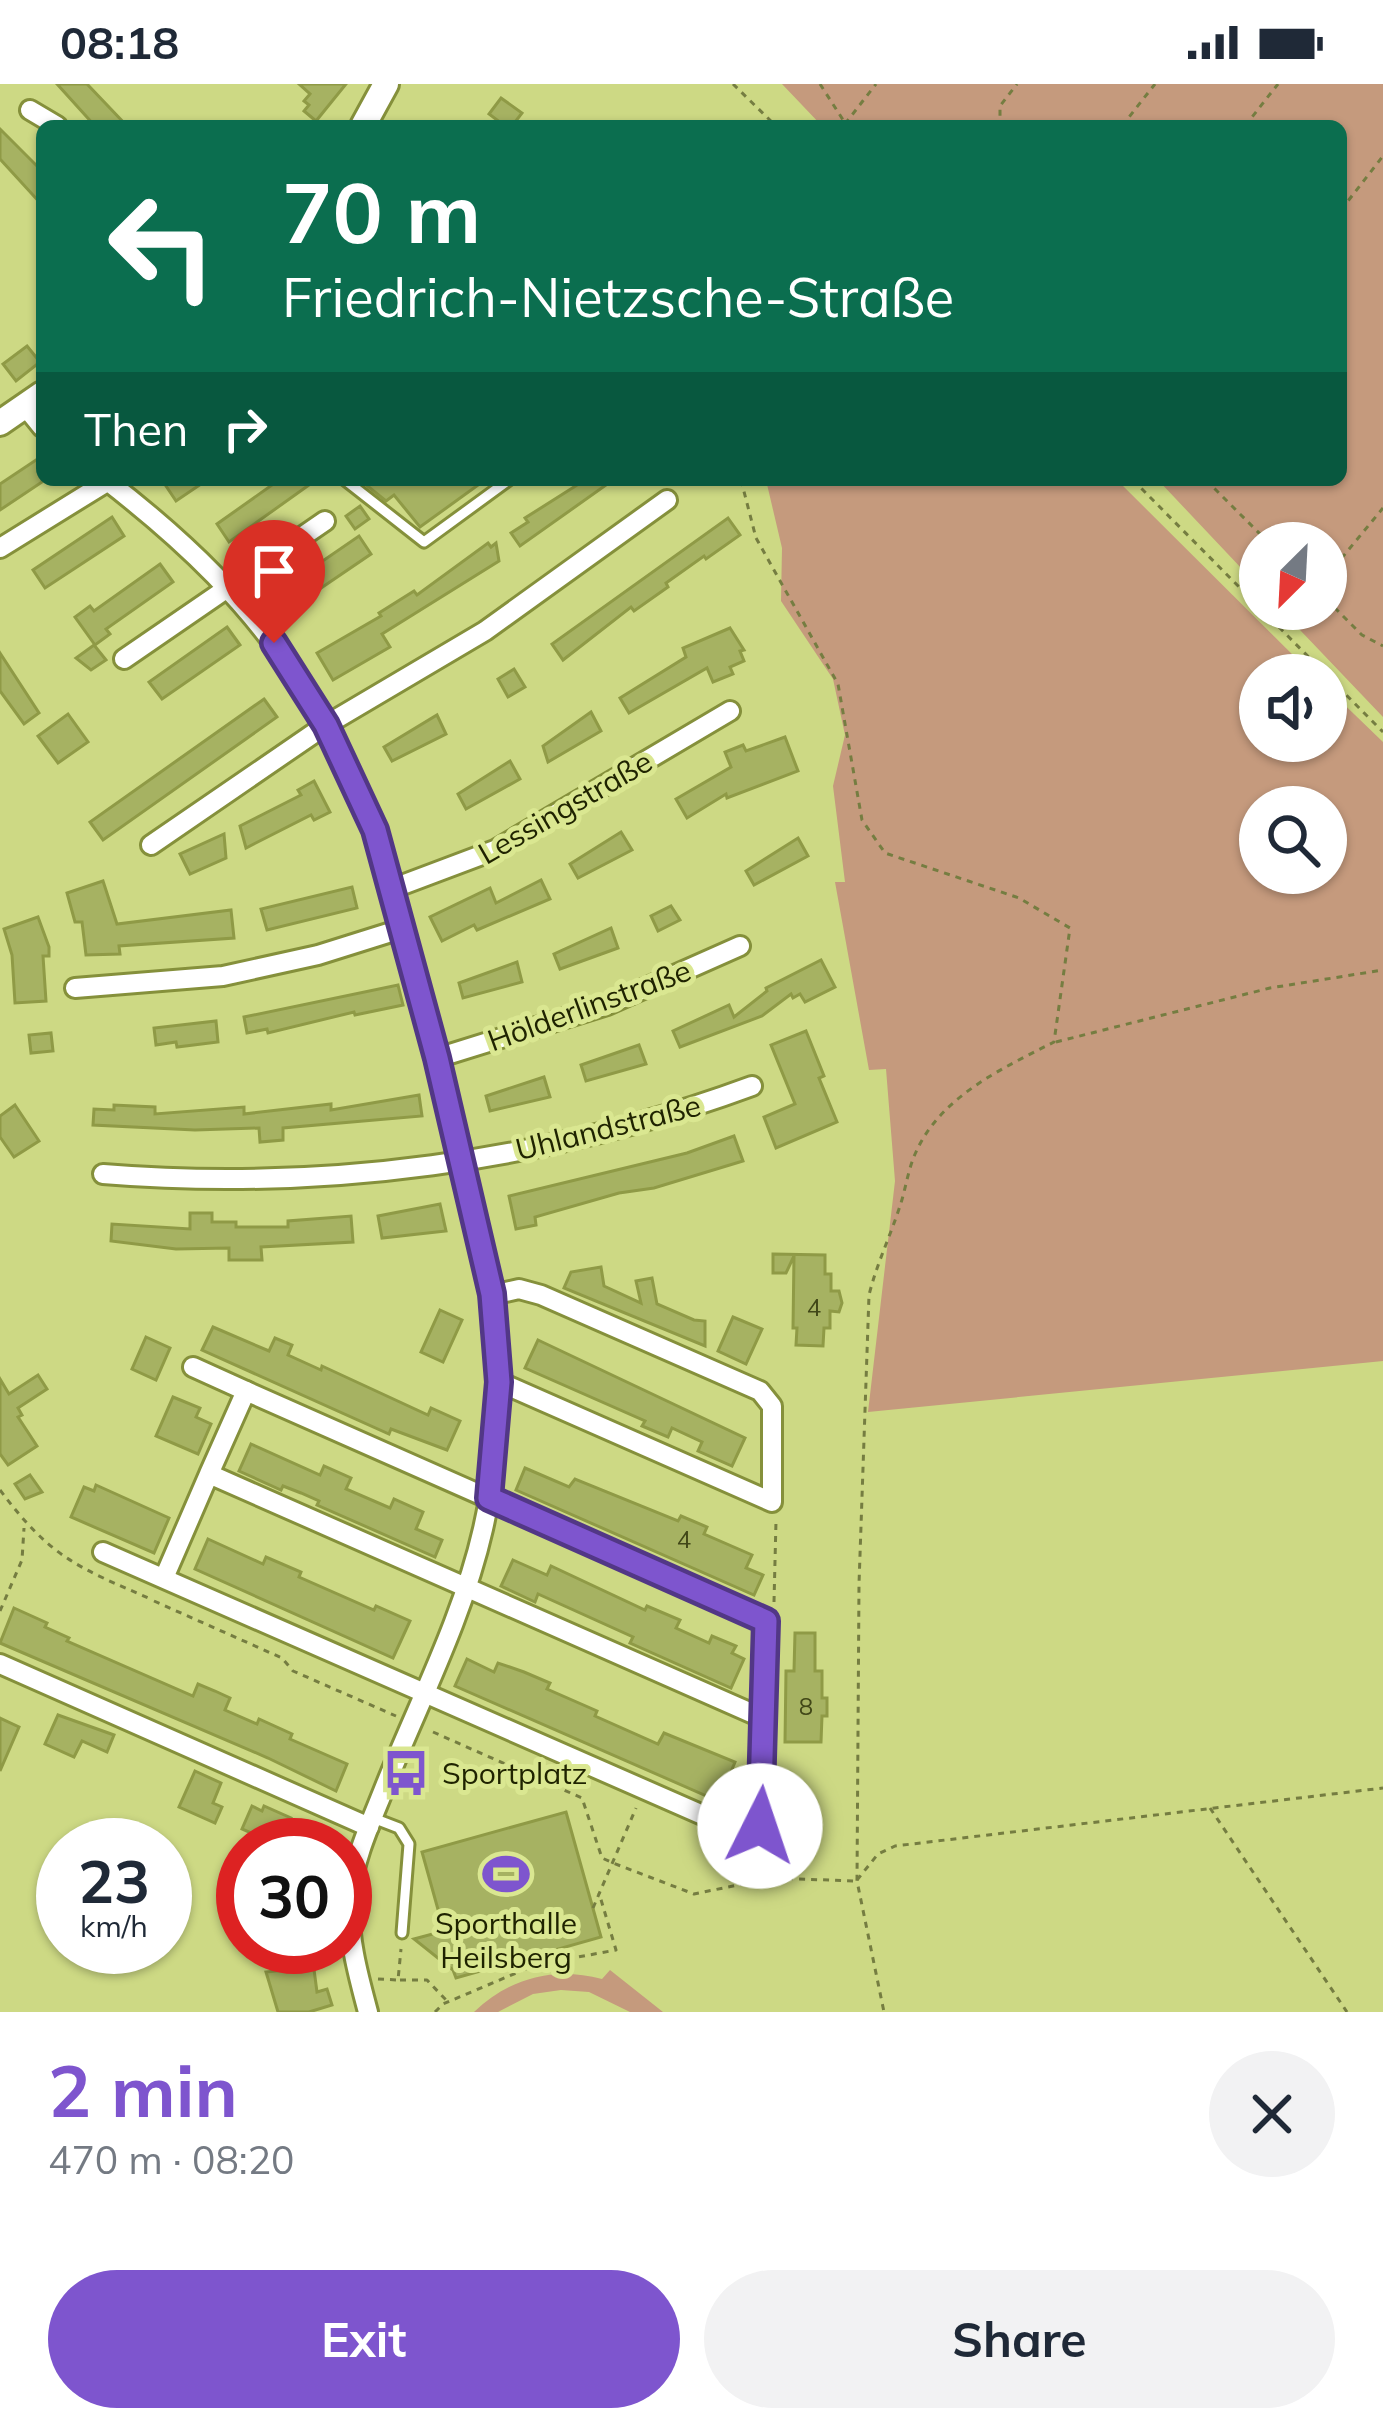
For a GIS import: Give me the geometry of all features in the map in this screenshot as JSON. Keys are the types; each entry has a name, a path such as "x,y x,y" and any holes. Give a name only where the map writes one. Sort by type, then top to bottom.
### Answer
{"street":[{"path":"366,120 386,84"},
{"path":"30,110 47,120"},
{"path":"0,423 33,400"},
{"path":"0,548 98,486"},
{"path":"115,486 229,587 274,643 326,725 375,830 437,1058 492,1294 499,1382 489,1498 466,1590 372,1821"},
{"path":"152,845 326,725 485,631 667,500"},
{"path":"124,658 325,521"},
{"name":"Lessingstraße","path":"394,888 471,861 519,837 730,711"},
{"path":"75,988 223,976 318,955 404,928"},
{"name":"Hölderlinstraße","path":"437,1058 608,1005 740,946"},
{"name":"Uhlandstraße","path":"103,1174 260,1180 461,1160 583,1139 656,1120 752,1086"},
{"path":"492,1294 519,1289 541,1295 760,1391 773,1414 772,1502 499,1382"},
{"path":"104,1552 736,1831 755,1832 762,1814 766,1621 193,1367"},
{"path":"164,1578 246,1390"},
{"path":"209,1474 765,1719"},
{"path":"0,1664 359,1818"},
{"path":"358,1974 368,2012"}],"lane":[{"path":"353,486 424,542 500,486"},
{"path":"372,1823 399,1828 409,1844 402,1933"}],"path":[{"path":"733,84 770,120"},
{"path":"820,84 843,120"},
{"path":"850,120 876,84"},
{"path":"1000,120 1000,106 1017,84"},
{"path":"1127,120 1155,84"},
{"path":"1250,120 1278,84"},
{"path":"1347,203 1383,155"},
{"path":"743,486 756,538 838,684 862,820 885,853 1018,898 1070,928 1054,1042"},
{"path":"1139,486 1239,588"},
{"path":"1212,486 1248,522"},
{"path":"1347,552 1383,508"},
{"path":"1347,620 1383,646"},
{"path":"1281,630 1383,732"},
{"path":"884,2012 857,1881 859,1584 869,1295 912,1159 932,1125 993,1073 1054,1042 1270,988 1383,970"},
{"path":"0,1490 24,1525 70,1564 281,1658 293,1671 583,1798 602,1858 694,1894 772,1879 857,1881"},
{"path":"766,1621 774,1615 776,1516 772,1502"},
{"path":"0,1611 22,1561 24,1525"},
{"path":"154,1601 164,1578"},
{"path":"857,1881 878,1854 895,1846 1383,1788"},
{"path":"593,1908 644,1790"},
{"path":"1209,1806 1347,2012"},
{"path":"755,1832 772,1879"},
{"path":"435,2012 442,2004 535,1965 616,1950 599,1893"},
{"path":"398,1980 402,1933"},
{"path":"359,1979 428,1980 450,2004"}],"shaded area":[{"path":"782,84 1383,84 1383,717 1347,679 1347,654 1323,654 1300,630 1347,630 1347,522 1239,522 1239,566 1164,486 1347,486 1347,120 816,120"},
{"path":"767,486 1123,486 1239,601 1239,630 1268,630 1292,654 1239,654 1239,762 1347,762 1347,707 1383,742 1383,1361 868,1412 895,1181 886,1069 869,1070 835,882 845,882 833,786 845,735 833,679 781,601 782,548"},
{"path":"610,1970 663,2012 630,2012 589,1992 561,1990 533,1994 498,2012 474,2012 502,1991 533,1978 566,1974 602,1979"}],"building":[{"path":"57,84 87,84 121,120 90,120"},
{"path":"299,84 346,84 317,120 304,111 310,94"},
{"path":"501,98 522,113 517,120 497,120 489,114"},
{"path":"0,129 36,165 36,198 0,159"},
{"path":"27,346 36,357 36,365 16,381 3,364"},
{"path":"36,460 36,486 0,510 0,484"},
{"path":"166,486 198,486 176,501"},
{"path":"271,486 308,486 229,542 217,524"},
{"path":"367,486 477,486 420,527 394,495 386,501"},
{"path":"576,486 605,486 520,546 511,533 528,522 525,518"},
{"path":"360,506 369,519 355,529 346,516"},
{"path":"112,517 124,536 45,588 33,570"},
{"path":"728,518 740,535 666,583 668,587 634,611 631,607 563,660 552,644"},
{"path":"359,536 371,554 305,599 292,582"},
{"path":"488,543 491,547 496,543 499,561 382,634 390,647 333,680 317,653 414,591 417,595"},
{"path":"160,564 173,582 106,629 110,634 95,645 75,617 90,606 94,611"},
{"path":"227,627 240,645 162,699 149,682"},
{"path":"730,628 744,650 740,651 744,661 730,667 733,674 713,682 707,668 629,713 620,698 686,657 683,648"},
{"path":"94,645 106,660 91,670 76,658"},
{"path":"0,653 39,713 24,724 0,691"},
{"path":"514,669 525,687 508,697 498,679"},
{"path":"264,699 277,717 103,840 90,822"},
{"path":"591,712 601,731 548,762 543,746"},
{"path":"68,714 88,742 58,763 38,736"},
{"path":"437,715 446,734 392,761 384,747"},
{"path":"785,737 798,771 727,798 726,794 687,818 676,799 731,767 725,752 743,745 746,751"},
{"path":"510,761 520,779 466,809 458,794"},
{"path":"314,781 330,812 314,820 311,815 246,848 240,826 301,795 298,790"},
{"path":"621,832 632,850 578,878 570,864"},
{"path":"224,834 226,858 190,874 180,854"},
{"path":"798,838 808,856 754,885 746,871"},
{"path":"541,880 550,899 477,930 474,925 442,941 430,917 490,888 496,903"},
{"path":"103,881 117,924 231,910 234,938 119,946 120,954 86,955 82,922 75,922 67,893"},
{"path":"352,887 357,908 267,930 261,909"},
{"path":"671,906 680,920 658,931 651,916"},
{"path":"38,917 49,947 49,956 43,956 46,1001 15,1003 12,955 4,929"},
{"path":"611,928 618,948 560,969 554,954"},
{"path":"821,960 835,987 805,1002 800,994 793,998 791,994 762,1016 680,1047 673,1031 729,1005 734,1017 766,988"},
{"path":"517,962 522,982 463,998 459,983"},
{"path":"398,985 403,1005 268,1033 267,1029 247,1033 244,1017"},
{"path":"216,1021 218,1042 156,1045 154,1028"},
{"path":"806,1031 837,1122 776,1148 764,1117 795,1104 771,1045"},
{"path":"51,1033 53,1051 31,1053 29,1035"},
{"path":"639,1045 646,1064 586,1081 581,1065"},
{"path":"544,1077 550,1097 490,1111 486,1096"},
{"path":"419,1095 422,1116 283,1128 283,1140 260,1142 259,1128 93,1125 94,1109 114,1110 114,1105 155,1107 155,1114 244,1107 244,1114 331,1104 331,1110"},
{"path":"15,1105 39,1141 14,1157 0,1137 0,1116"},
{"path":"734,1136 743,1161 535,1217 536,1225 516,1229 509,1196 687,1153"},
{"path":"440,1204 446,1231 382,1238 378,1216"},
{"path":"190,1213 212,1213 212,1222 236,1222 236,1227 288,1227 288,1221 351,1216 353,1242 261,1247 262,1260 229,1260 229,1248 176,1249 111,1241 112,1224 190,1229"},
{"path":"773,1254 825,1255 831,1291 839,1291 842,1303 839,1312 830,1311 823,1346 796,1345 794,1256 786,1273 773,1273"},
{"path":"601,1267 604,1286 641,1303 636,1281 652,1278 657,1304 705,1321 705,1346 564,1288 571,1272"},
{"path":"440,1310 462,1320 443,1362 421,1352"},
{"path":"733,1317 762,1329 746,1364 718,1351"},
{"path":"213,1327 269,1351 275,1338 292,1345 288,1355 321,1370 322,1366 428,1415 431,1408 460,1421 447,1450 391,1429 389,1434 202,1350"},
{"path":"146,1337 170,1348 156,1380 132,1369"},
{"path":"538,1340 745,1438 732,1466 698,1451 702,1442 672,1428 668,1437 642,1426 645,1421 525,1368"},
{"path":"38,1375 47,1389 18,1408 22,1415 18,1417 37,1446 8,1465 0,1454 0,1379 9,1394"},
{"path":"173,1397 200,1408 196,1417 211,1424 198,1454 156,1436"},
{"path":"251,1444 320,1475 324,1466 351,1478 346,1489 390,1508 394,1499 423,1512 416,1529 442,1540 435,1557 317,1505 319,1501 301,1493 283,1486 281,1490 239,1471"},
{"path":"525,1468 569,1487 575,1479 678,1521 681,1516 707,1527 704,1534 752,1555 746,1568 763,1575 754,1595 516,1490"},
{"path":"30,1475 42,1492 25,1499 15,1484"},
{"path":"96,1485 169,1518 154,1553 71,1517 84,1487 94,1491"},
{"path":"208,1539 263,1564 266,1557 301,1572 299,1577 410,1621 393,1658 195,1569"},
{"path":"513,1560 547,1575 551,1566 645,1610 647,1606 680,1620 676,1628 709,1643 712,1636 736,1646 732,1653 744,1659 731,1688 630,1643 633,1637 538,1594 535,1602 501,1586"},
{"path":"14,1608 47,1623 45,1627 69,1638 67,1641 193,1696 198,1684 230,1698 225,1710 257,1724 259,1719 292,1734 290,1739 347,1764 336,1791 0,1643"},
{"path":"795,1633 815,1633 815,1671 822,1671 822,1698 827,1698 821,1742 785,1742 786,1671 794,1671"},
{"path":"467,1659 494,1672 498,1663 550,1683 547,1689 658,1744 664,1733 735,1762 728,1779 749,1789 749,1808 720,1796 718,1801 455,1686"},
{"path":"58,1715 114,1735 107,1752 82,1741 74,1757 45,1744"},
{"path":"0,1718 19,1727 0,1771"},
{"path":"195,1771 221,1783 213,1803 222,1807 215,1823 179,1807"},
{"path":"252,1806 262,1811 264,1806 291,1818 247,1818"},
{"name":"Sporthalle Heilsberg","path":"566,1812 601,1937 456,1978 453,1970 414,1939 444,1931 422,1852"},
{"path":"267,1974 315,1974 317,1992 327,1989 332,2005 309,2012 278,2012"}],"place":[{"name":"Sportplatz","path":"406,1773"},
{"name":"Sporthalle Heilsberg","path":"506,1874"}],"route":[{"path":"274,643 326,725 375,830 437,1058 492,1294 499,1382 489,1498 766,1621 760,1826"}]}
